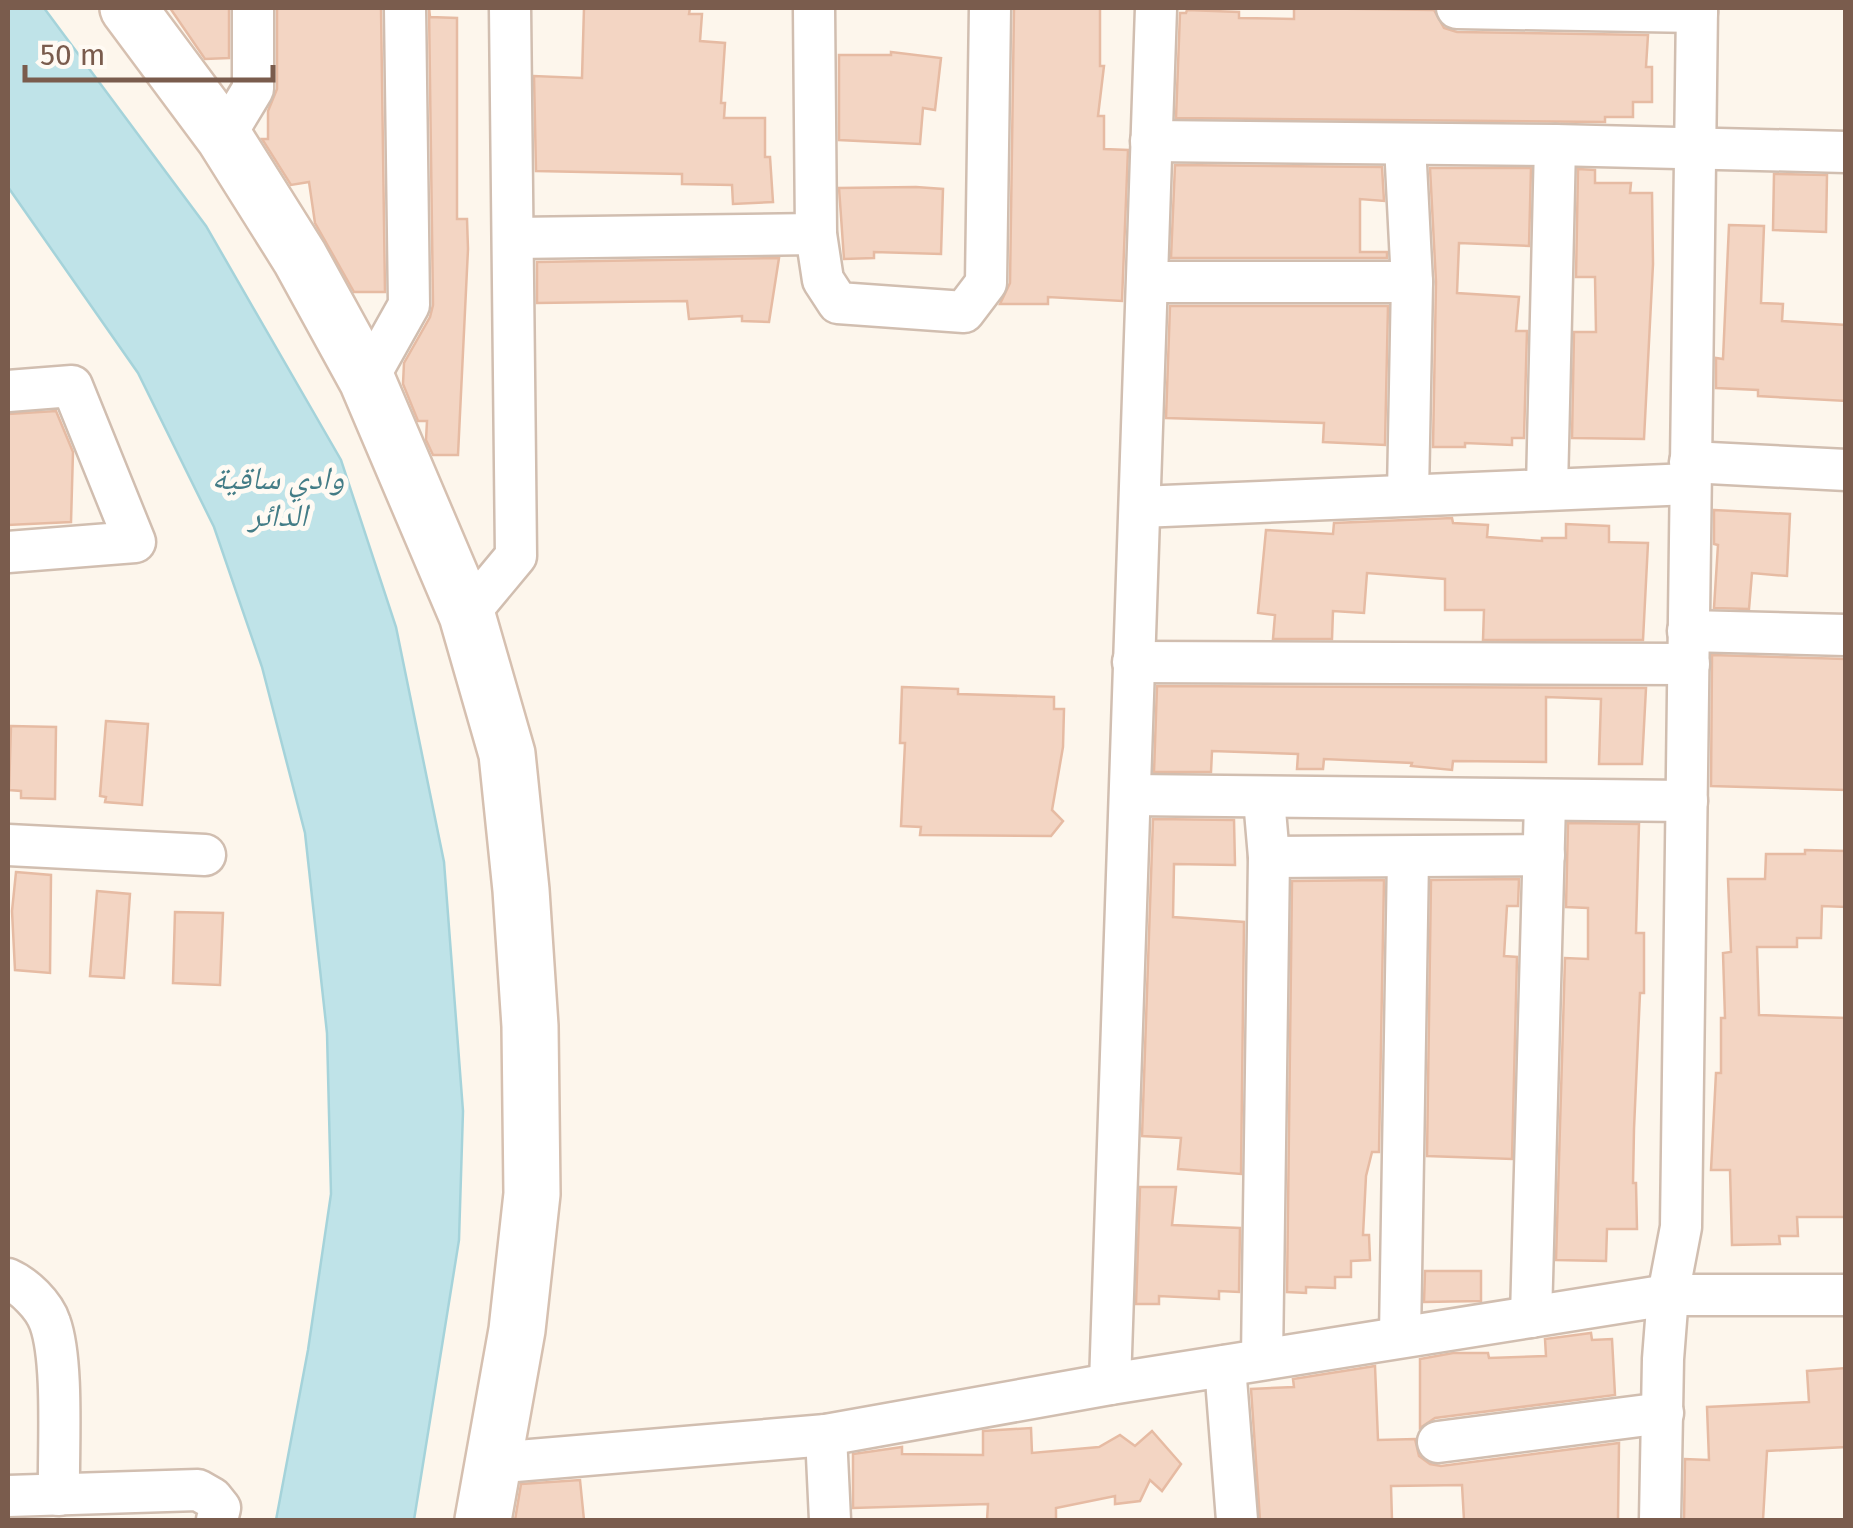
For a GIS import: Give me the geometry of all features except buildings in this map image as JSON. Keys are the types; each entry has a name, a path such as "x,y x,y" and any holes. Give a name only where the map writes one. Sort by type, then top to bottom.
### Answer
{"street":[{"path":"128,8 224,137 300,258 366,380 466,615 507,754 521,890 532,1092 532,1194 517,1330 483,1520"},
{"path":"224,137 253,89 252,8"},
{"path":"366,380 408,305 405,8"},
{"path":"466,615 516,556 510,8"},
{"path":"814,8 816,234 823,280 838,303 964,312 986,284 990,8"},
{"path":"1110,1384 1156,8"},
{"path":"1457,8 1697,10 1681,1226 1668,1294 1660,1520"},
{"path":"1151,141 1846,152"},
{"path":"1405,145 1412,282 1408,493"},
{"path":"1548,488 1555,145"},
{"path":"514,238 816,234"},
{"path":"1149,282 1412,282"},
{"path":"8,391 72,386 135,542 8,552"},
{"path":"1140,507 1548,488 1690,473 1846,470"},
{"path":"1133,662 1689,647 1846,634"},
{"path":"1131,795 1687,801"},
{"path":"1237,1520 1270,857 1264,798"},
{"path":"1531,1318 1544,802"},
{"path":"8,846 205,855"},
{"path":"1270,857 1544,855"},
{"path":"1400,1336 1408,858"},
{"path":"8,1279 22,1286 50,1320 56,1355 58,1495"},
{"path":"493,1463 826,1436 1110,1384 1668,1294 1846,1295"},
{"path":"1438,1442 1663,1414"},
{"path":"826,1436 830,1520"},
{"path":"8,1496 198,1490 220,1508 217,1520"}],"water":[{"name":"وادي ساقية الدائر","path":"8,8 44,8 206,226 341,460 396,627 444,862 463,1111 459,1240 414,1520 276,1520 308,1350 331,1194 327,1033 305,833 262,667 214,527 138,373 8,187"}]}
